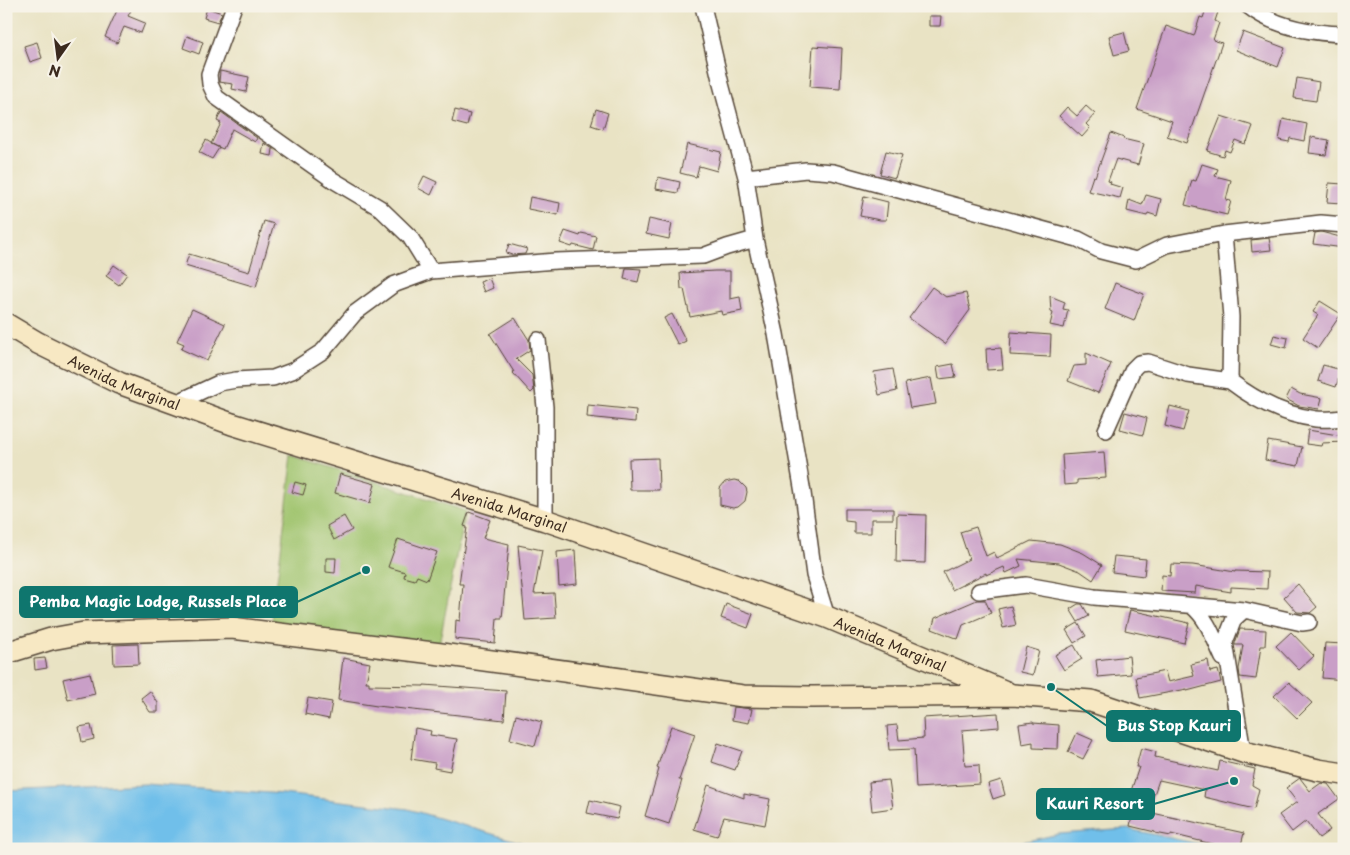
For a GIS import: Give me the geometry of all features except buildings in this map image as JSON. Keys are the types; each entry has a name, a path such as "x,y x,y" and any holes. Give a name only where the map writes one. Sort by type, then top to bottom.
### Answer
{"street":[{"path":"234,6 209,74 210,84 216,97 318,170 380,208 410,237 431,271"},
{"path":"703,6 721,84 746,177 755,239 776,334 803,493 814,574 827,617"},
{"path":"1248,6 1268,20 1320,33 1344,34"},
{"path":"746,177 806,170 833,172 1078,238 1101,251 1136,260 1167,245 1224,234 1321,223 1344,226"},
{"path":"1224,234 1231,316 1230,382"},
{"path":"176,403 219,383 273,378 292,371 324,352 355,313 393,285 431,271 556,261 703,256 755,239"},
{"name":"Avenida Marginal","path":"6,324 38,343 119,383 232,424 546,520 827,617 1013,695"},
{"path":"538,340 545,408 546,520"},
{"path":"1106,430 1133,369 1139,364 1148,362 1188,375 1230,382 1261,403 1290,414 1317,419 1344,418"},
{"path":"979,590 1026,585 1094,597 1244,610 1302,623 1309,622"},
{"path":"1192,606 1206,621 1230,675"},
{"path":"1243,752 1225,642 1234,619 1244,610"},
{"name":"Avenida Marginal","path":"6,653 84,633 232,628 742,696 1013,695 1092,701 1243,752 1318,770 1344,774"}],"green space":[{"path":"293,455 465,511 439,645 271,628"}],"water":[{"path":"145,784 283,794 408,809 543,849 6,849 6,791"},
{"path":"1128,829 1223,849 991,849 1059,834"}],"place":[{"name":"Pemba Magic Lodge, Russels Place","path":"366,570"},
{"name":"Bus Stop Kauri","path":"1051,687"},
{"name":"Kauri Resort","path":"1234,781"}]}
